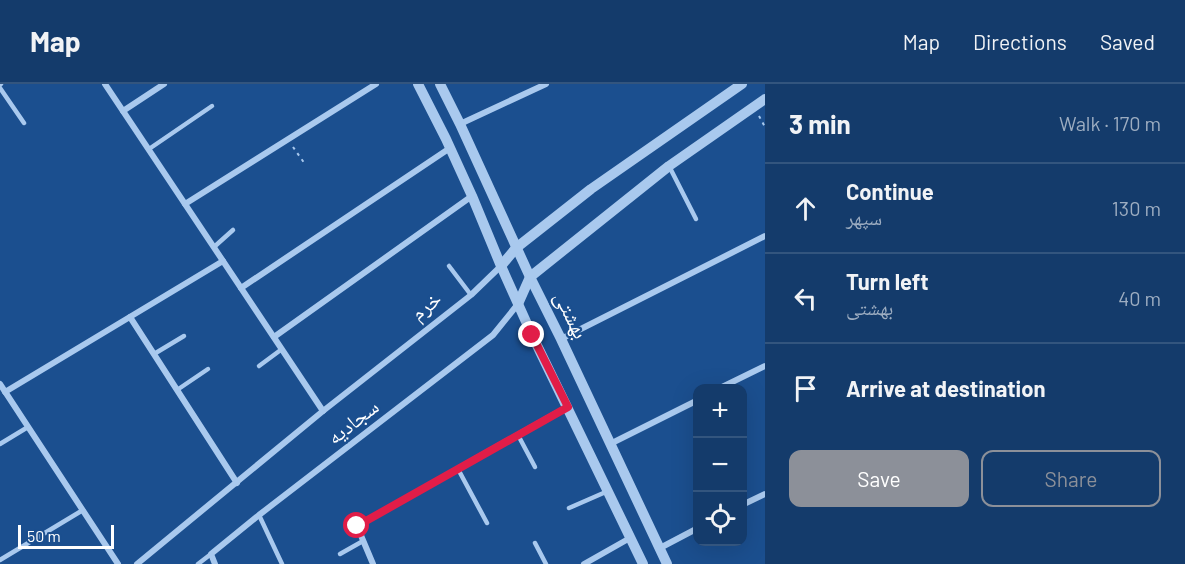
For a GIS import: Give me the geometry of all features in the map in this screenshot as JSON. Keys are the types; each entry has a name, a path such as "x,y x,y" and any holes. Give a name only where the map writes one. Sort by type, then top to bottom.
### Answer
{"street":[{"path":"105,84 323,411"},
{"path":"123,111 164,84"},
{"path":"185,204 376,84"},
{"name":"بهشتی","path":"418,84 472,196 518,304 643,564"},
{"name":"بهشتی","path":"440,84 667,564"},
{"path":"460,124 546,84"},
{"name":"خرم","path":"137,564 323,411 471,295 516,248 591,189 742,84"},
{"path":"518,304 530,277 669,166 765,99"},
{"path":"241,288 450,148"},
{"path":"274,337 472,196"},
{"path":"561,339 765,236"},
{"path":"5,392 223,261"},
{"name":"سجادیه","path":"211,554 493,335 518,304"},
{"path":"130,316 237,483"},
{"path":"728,384 765,366"},
{"path":"0,384 118,564"},
{"path":"610,444 693,402"},
{"path":"373,564 357,526 568,407"},
{"path":"747,503 765,494"},
{"path":"660,548 693,531"},
{"path":"584,564 630,538"},
{"path":"211,554 215,564"}],"lane":[{"path":"0,86 24,123"},
{"path":"149,149 212,106"},
{"path":"669,166 696,219"},
{"path":"214,247 232,230"},
{"path":"449,266 471,295"},
{"path":"154,354 184,336"},
{"path":"259,366 282,349"},
{"path":"177,390 208,369"},
{"path":"0,444 28,427"},
{"path":"518,435 535,467"},
{"path":"458,469 487,523"},
{"path":"569,508 608,491"},
{"path":"0,560 82,510"},
{"path":"259,515 282,564"},
{"path":"340,554 363,541"},
{"path":"535,543 546,564"},
{"path":"198,564 211,554"}],"path":[{"path":"288,139 305,164"}],"route":[{"path":"357,526 568,407 532,335"}]}
